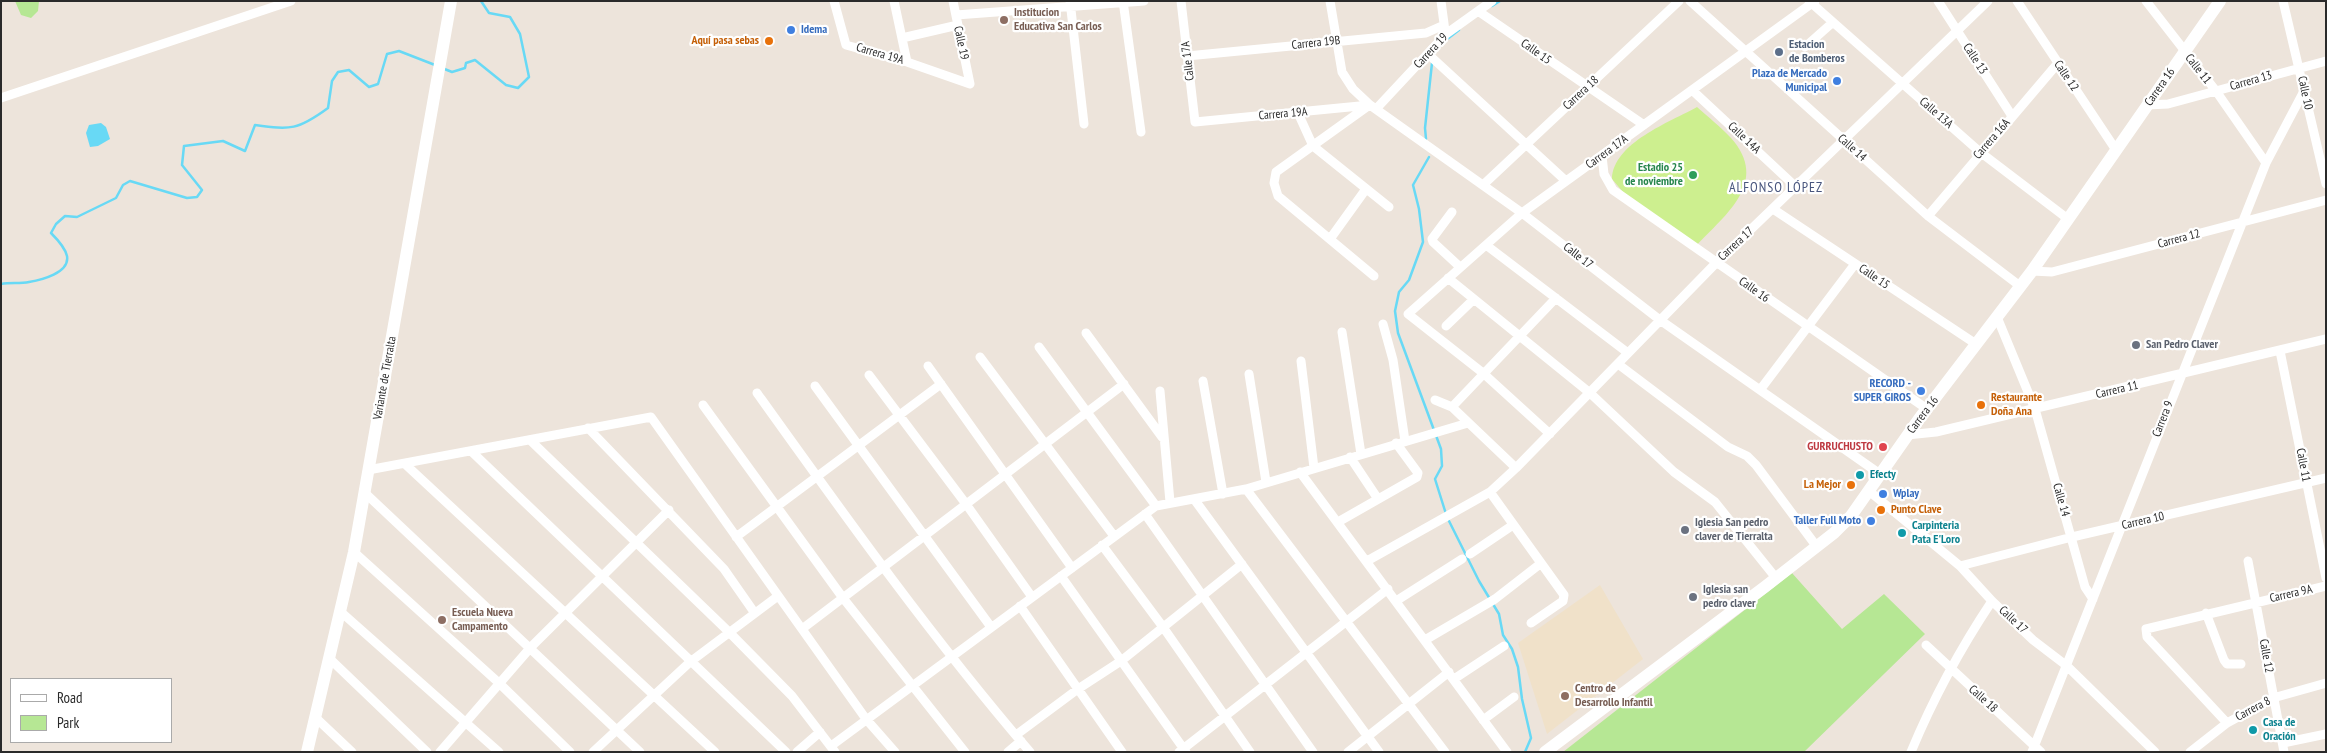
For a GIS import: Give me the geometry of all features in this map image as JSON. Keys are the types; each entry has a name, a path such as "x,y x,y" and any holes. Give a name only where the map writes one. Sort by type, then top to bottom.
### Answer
{"main road":[{"name":"Variante de Tierralta","path":"307,752 354,552 451,1"},
{"name":"Carrera 16","path":"1545,752 1817,547 1851,516 1907,435 2032,271 2220,1"}],"street":[{"path":"1,98 291,1"},
{"path":"894,1 907,62"},
{"name":"Calle 19","path":"953,1 970,84"},
{"path":"956,15 1144,1"},
{"name":"Calle 17A","path":"1181,1 1195,122"},
{"name":"Calle 17","path":"1330,1 1342,72 1346,80 1373,107 1483,185 1660,320 1880,474"},
{"path":"1440,1 1445,29"},
{"name":"Carrera 19","path":"1330,239 1278,196 1274,183 1276,172 1373,107 1428,54 1445,29 1492,1"},
{"name":"Carrera 18","path":"1483,185 1679,1"},
{"name":"Calle 14","path":"1690,1 1928,216 2020,286"},
{"name":"Calle 13","path":"1938,1 2012,116"},
{"name":"Carrera 17","path":"1367,561 1454,514 1490,492 1550,434 1716,263 1988,1"},
{"name":"Calle 12","path":"2017,1 2116,150"},
{"name":"Calle 11","path":"2146,1 2216,91 2266,163"},
{"name":"Calle 10","path":"2284,1 2326,184"},
{"name":"Carrera 19A","path":"837,2 846,45 907,62 970,84"},
{"path":"1123,2 1141,132"},
{"name":"Carrera 17A","path":"1483,373 1408,314 1522,214 1812,2"},
{"name":"Calle 13A","path":"1812,2 1832,23 1980,152 2068,219"},
{"path":"1071,5 1084,124"},
{"name":"Calle 15","path":"1478,11 1644,126"},
{"path":"1805,48 1832,23"},
{"path":"902,38 958,25"},
{"name":"Carrera 19B","path":"1187,56 1426,33 1445,29"},
{"path":"1428,54 1566,182"},
{"name":"Carrera 13","path":"2147,105 2168,104 2326,61"},
{"name":"Carrera 16A","path":"1928,216 1980,152 2058,63"},
{"name":"Calle 14A","path":"1692,90 1796,187"},
{"name":"Carrera 9","path":"2033,748 2241,223 2266,163 2304,91"},
{"name":"Carrera 19A","path":"1195,122 1373,107"},
{"path":"1298,113 1313,146 1389,208"},
{"name":"Calle 16","path":"1602,156 1604,174 1613,190 1927,409"},
{"path":"1366,189 1330,239 1374,276"},
{"name":"Carrera 12","path":"2032,271 2052,272 2326,200"},
{"name":"Calle 15","path":"1773,209 1976,344"},
{"path":"1452,212 1432,239 1460,267"},
{"path":"1486,244 1628,353"},
{"path":"1760,390 1855,264"},
{"path":"1448,278 1590,393 1674,472 1722,509 1776,578"},
{"path":"1452,407 1556,298"},
{"path":"1446,326 1474,299"},
{"name":"Calle 14","path":"1997,316 2034,409 2085,587 2093,599"},
{"path":"1338,522 1418,477 1418,473 1400,442 1393,360 1383,324"},
{"path":"1342,332 1361,454"},
{"path":"1086,333 1162,437"},
{"name":"Carrera 11","path":"1907,435 1936,432 2326,339"},
{"path":"1039,347 1156,506"},
{"name":"Calle 11","path":"2280,351 2326,578"},
{"path":"980,357 1114,536"},
{"path":"1301,361 1314,468"},
{"path":"1618,364 1728,447 1747,456 1756,464 1817,547"},
{"path":"928,366 1072,568"},
{"path":"1483,373 1550,434"},
{"path":"1249,374 1266,482"},
{"path":"869,375 966,504 1032,597"},
{"path":"1203,381 1223,494"},
{"path":"736,537 941,384"},
{"path":"802,629 1124,384"},
{"path":"815,386 991,627"},
{"path":"1160,391 1162,437 1170,502"},
{"path":"757,393 883,568 951,657 1030,752"},
{"path":"1435,400 1452,407 1516,468"},
{"path":"703,404 843,598 965,752"},
{"path":"368,470 588,428 651,418 866,719 896,752"},
{"path":"530,440 730,633 792,696 833,749 866,719 1156,506 1246,489 1400,442 1444,431 1468,422"},
{"path":"588,428 669,510 724,570 754,612"},
{"path":"470,451 786,752"},
{"path":"1350,457 1378,499"},
{"path":"406,464 715,752"},
{"path":"1300,472 1507,752"},
{"name":"Carrera 10","path":"1960,566 2072,537 2326,478"},
{"path":"1246,489 1445,752"},
{"name":"Calle 17","path":"1869,491 1960,566 1992,601 2034,640 2067,666 2155,752"},
{"path":"364,492 531,646 640,752"},
{"path":"1490,492 1563,594 1564,599 1531,623"},
{"path":"1194,499 1379,752"},
{"path":"440,752 531,646 669,510"},
{"path":"1145,514 1313,752"},
{"path":"1396,601 1513,524"},
{"path":"1102,546 1163,627 1250,752"},
{"path":"354,552 499,683 570,752"},
{"name":"Calle 12","path":"2248,560 2273,698 2284,747"},
{"path":"1008,752 1019,738 1078,689 1121,661 1242,564"},
{"path":"1425,640 1495,599 1540,564"},
{"path":"1061,576 1183,751 1388,589"},
{"name":"Carrera 9A","path":"2227,722 2145,632 2146,629 2206,613 2326,586"},
{"path":"593,752 690,662 730,633 754,612 778,596"},
{"path":"1911,752 1928,710 1968,636 1992,601"},
{"path":"1020,606 1122,752"},
{"path":"341,612 467,721 499,752"},
{"path":"2206,613 2224,660 2227,664 2241,664"},
{"name":"Calle 18","path":"1926,645 2033,748 2041,752"},
{"path":"1348,752 1408,704 1451,676 1504,646"},
{"path":"330,659 427,752"},
{"name":"Carrera 8","path":"2190,752 2227,722 2273,698 2326,683"},
{"path":"1483,720 1514,697"},
{"path":"316,718 352,752"},
{"path":"796,752 820,732"},
{"path":"2284,747 2326,734"}],"shaded area":[{"name":"Centro de Desarrollo Infantil","path":"1600,585 1643,659 1547,734 1518,643"}],"green space":[{"path":"15,1 39,1 38,11 31,18 21,15"},
{"path":"1697,107 1731,138 1742,154 1746,169 1745,183 1731,209 1696,246 1623,192 1612,179 1615,166 1632,144"},
{"path":"1792,573 1842,629 1884,594 1925,634 1804,752 1563,752"}],"water":[{"path":"101,123 106,127 110,139 98,146 90,147 86,133 89,125"}],"waterway":[{"path":"442,68 452,72 465,68 466,63 475,60 506,85 518,88 529,77 520,34 510,17 489,13 481,1"},
{"path":"1492,6 1500,1"},
{"path":"1446,40 1459,30"},
{"path":"1,284 25,283 54,275 67,262 63,246 51,233 56,224 65,216 77,217 116,198 123,185 130,181 187,198 197,197 202,190 182,165 184,146 223,141 245,151 255,125 277,128 294,127 309,121 328,108 332,81 338,72 349,70 369,87 378,84 387,54 399,51 435,65"},
{"path":"1426,139 1425,128 1432,63"},
{"path":"1429,157 1413,185 1419,209 1423,242 1409,280 1399,292 1395,311 1398,333 1441,449 1442,466 1435,479 1446,514"},
{"path":"1448,519 1479,581 1499,614 1503,635 1512,649 1518,667 1522,699 1531,738 1525,752"}],"place":[{"name":"Institucion Educativa San Carlos","path":"1004,20"},
{"name":"Idema","path":"791,30"},
{"name":"Aquí pasa sebas","path":"769,41"},
{"name":"Estacion de Bomberos","path":"1779,52"},
{"name":"Plaza de Mercado Municipal","path":"1837,81"},
{"name":"Estadio 25 de noviembre","path":"1693,175"},
{"name":"San Pedro Claver","path":"2136,345"},
{"name":"RECORD - SUPER GIROS","path":"1921,391"},
{"name":"Restaurante Doña Ana","path":"1981,405"},
{"name":"GURRUCHUSTO","path":"1883,447"},
{"name":"Efecty","path":"1860,475"},
{"name":"La Mejor","path":"1851,485"},
{"name":"Wplay","path":"1883,494"},
{"name":"Punto Clave","path":"1881,510"},
{"name":"Taller Full Moto","path":"1871,521"},
{"name":"Iglesia San pedro claver de Tierralta","path":"1685,530"},
{"name":"Carpinteria Pata E'Loro","path":"1902,533"},
{"name":"Iglesia san pedro claver","path":"1693,597"},
{"name":"Escuela Nueva Campamento","path":"442,620"},
{"name":"Centro de Desarrollo Infantil","path":"1565,696"},
{"name":"Casa de Oración","path":"2253,730"}],"district":[{"name":"ALFONSO LÓPEZ","path":"1776,188"}]}
